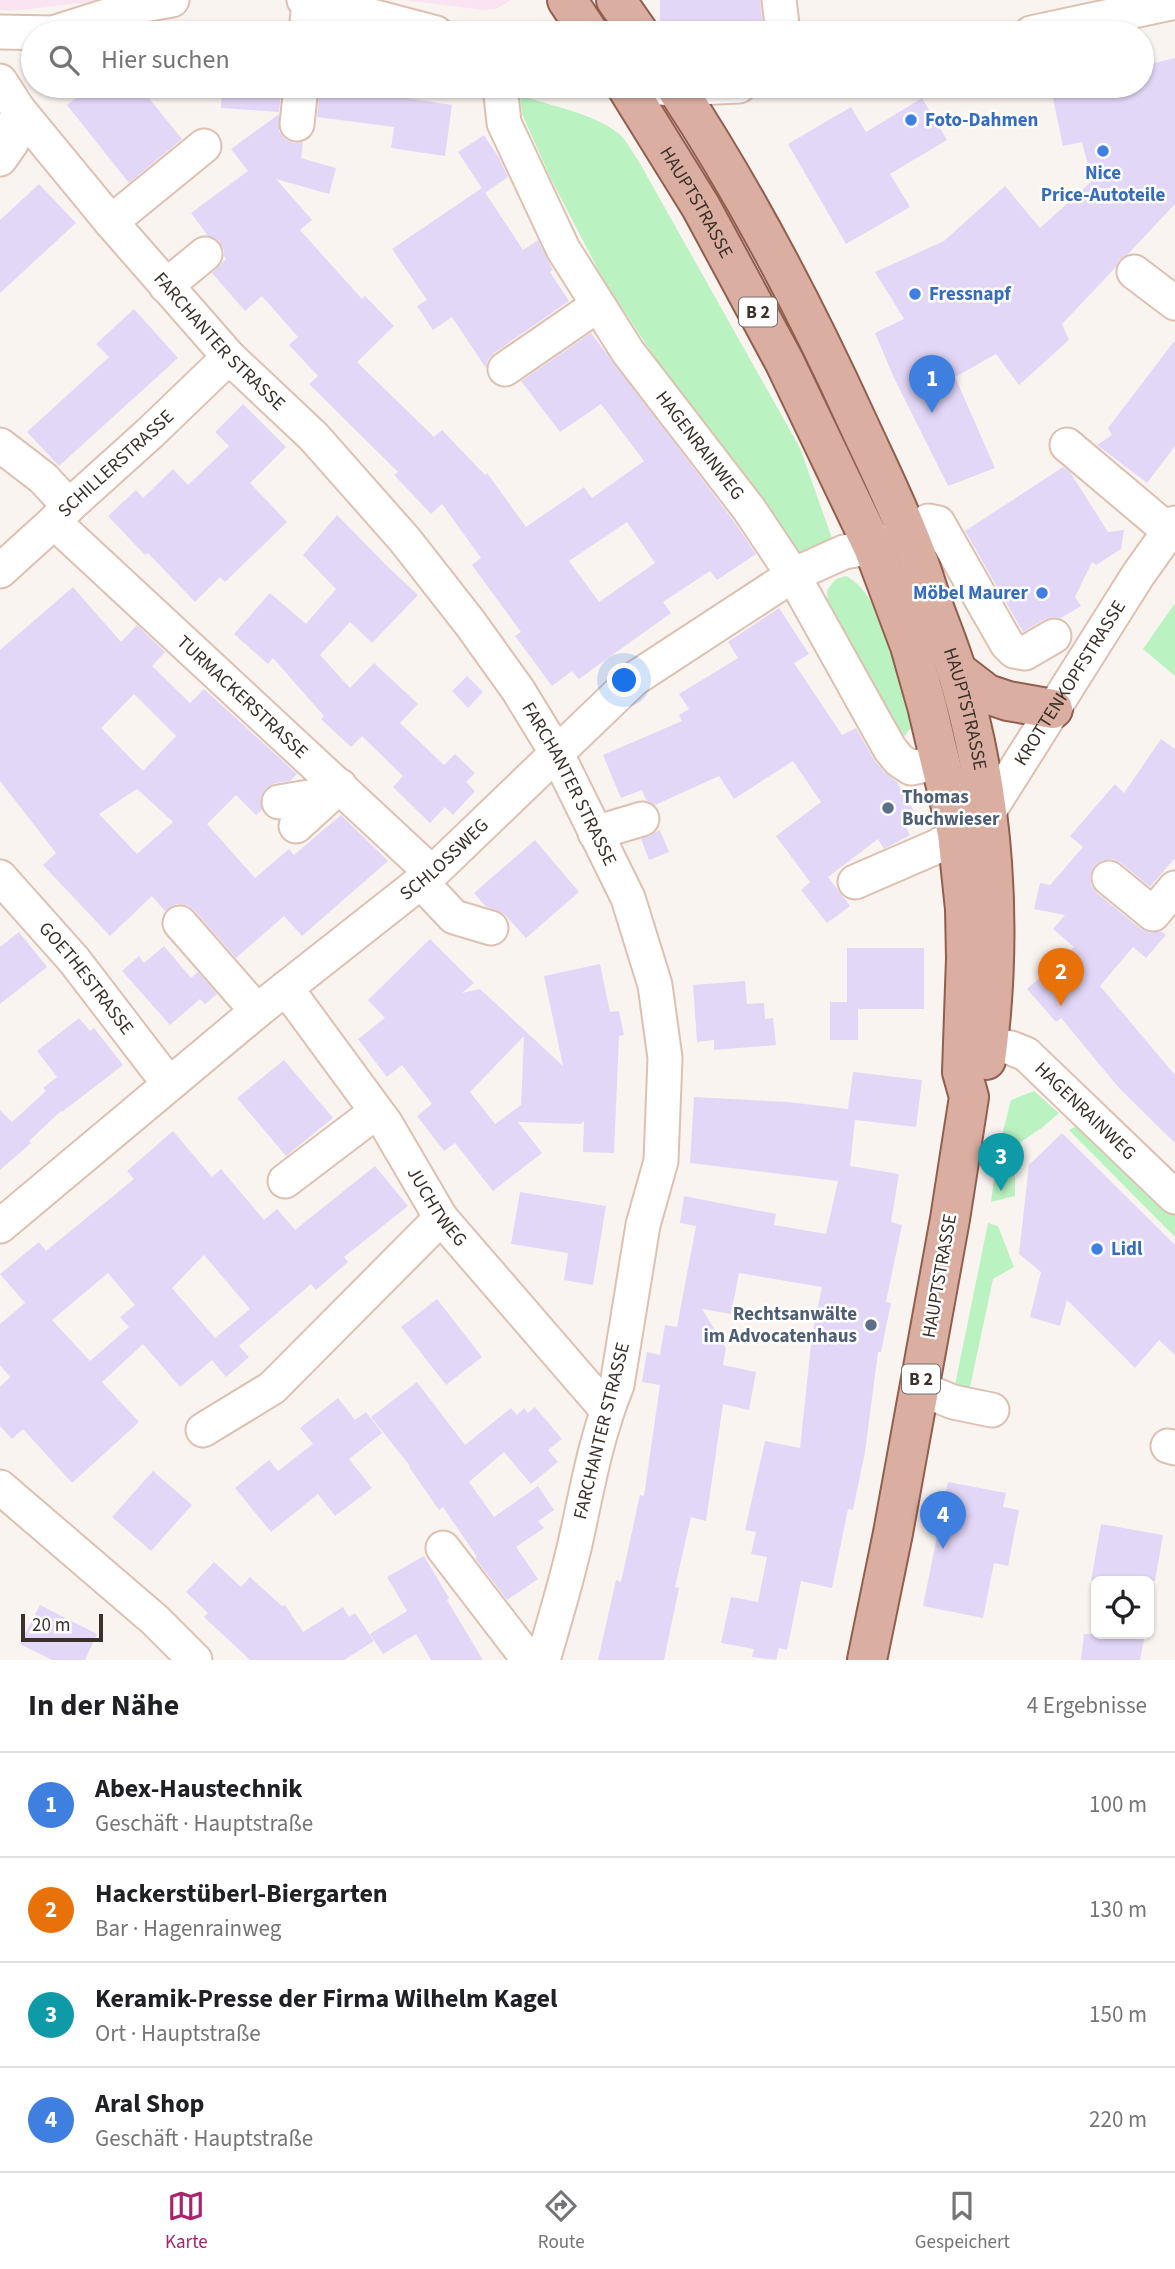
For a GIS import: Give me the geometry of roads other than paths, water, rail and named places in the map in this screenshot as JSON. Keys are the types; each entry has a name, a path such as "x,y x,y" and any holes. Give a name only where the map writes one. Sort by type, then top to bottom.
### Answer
{"main road":[{"path":"566,0 581,21"},
{"path":"616,0 631,21"},
{"name":"HAUPTSTRASSE","path":"633,98 701,207 784,360 873,547 910,646 941,762 993,872 996,948 993,1000 984,1073 969,1097"},
{"name":"HAUPTSTRASSE","path":"683,98 750,207 820,340 908,533 956,670 975,743 965,909 962,1072 969,1097 960,1164 893,1533 867,1660"},
{"path":"784,360 820,340"},
{"path":"956,670 988,694 1008,701 1053,709"}],"street":[{"path":"91,21 138,6 172,0"},
{"path":"779,0 782,21"},
{"path":"1081,21 1157,3"},
{"path":"306,11 365,21"},
{"path":"0,32 21,32"},
{"name":"FARCHANTER STRASSE","path":"0,81 18,109 166,286 229,357 314,437 405,540 518,690 556,752 628,898 655,985 665,1058 661,1161 643,1225 617,1385 592,1463 576,1538 543,1660"},
{"path":"297,124 300,98"},
{"name":"HAGENRAINWEG","path":"502,98 505,123 563,249 628,352 749,509 793,575 890,749 899,760 911,768 941,762"},
{"path":"0,159 12,142 18,109"},
{"path":"111,222 204,146"},
{"path":"166,286 205,254"},
{"path":"1133,272 1175,303"},
{"path":"505,369 598,305"},
{"name":"SCHILLERSTRASSE","path":"0,571 229,357"},
{"name":"TURMACKERSTRASSE","path":"0,445 43,478 61,514 426,877 454,917 491,928"},
{"path":"1067,445 1172,527"},
{"name":"SCHLOSSWEG","path":"0,1226 257,1011 426,877 634,678 793,575 844,552 873,547 908,533 928,521 938,523 1014,651 1025,653 1054,636"},
{"name":"KROTTENKOPFSTRASSE","path":"972,823 1053,709 1172,527"},
{"path":"288,814 337,789"},
{"path":"595,834 642,819"},
{"path":"855,881 938,846 972,823"},
{"name":"GOETHESTRASSE","path":"0,877 74,960 169,1084"},
{"path":"1109,878 1153,914 1175,888"},
{"path":"180,923 257,1011"},
{"name":"JUCHTWEG","path":"286,988 386,1124 441,1218 607,1410"},
{"name":"HAGENRAINWEG","path":"988,1044 1026,1054 1175,1197"},
{"path":"285,1181 376,1112"},
{"path":"203,1430 272,1388 441,1218"},
{"path":"919,1388 953,1402 992,1410"},
{"path":"0,1487 155,1620 195,1660"},
{"path":"443,1548 529,1660"}],"place":[{"name":"Foto-Dahmen","path":"911,120"},
{"name":"Nice Price-Autoteile","path":"1103,151"},
{"name":"Fressnapf","path":"915,294"},
{"name":"Abex-Haustechnik","path":"932,413"},
{"name":"Möbel Maurer","path":"1042,593"},
{"name":"Thomas Buchwieser","path":"888,808"},
{"name":"Hackerstüberl-Biergarten","path":"1061,1006"},
{"name":"Keramik-Presse der Firma Wilhelm Kagel","path":"1001,1191"},
{"name":"Lidl","path":"1097,1249"},
{"name":"Rechtsanwälte im Advocatenhaus","path":"871,1325"},
{"name":"Aral Shop","path":"943,1549"}]}
